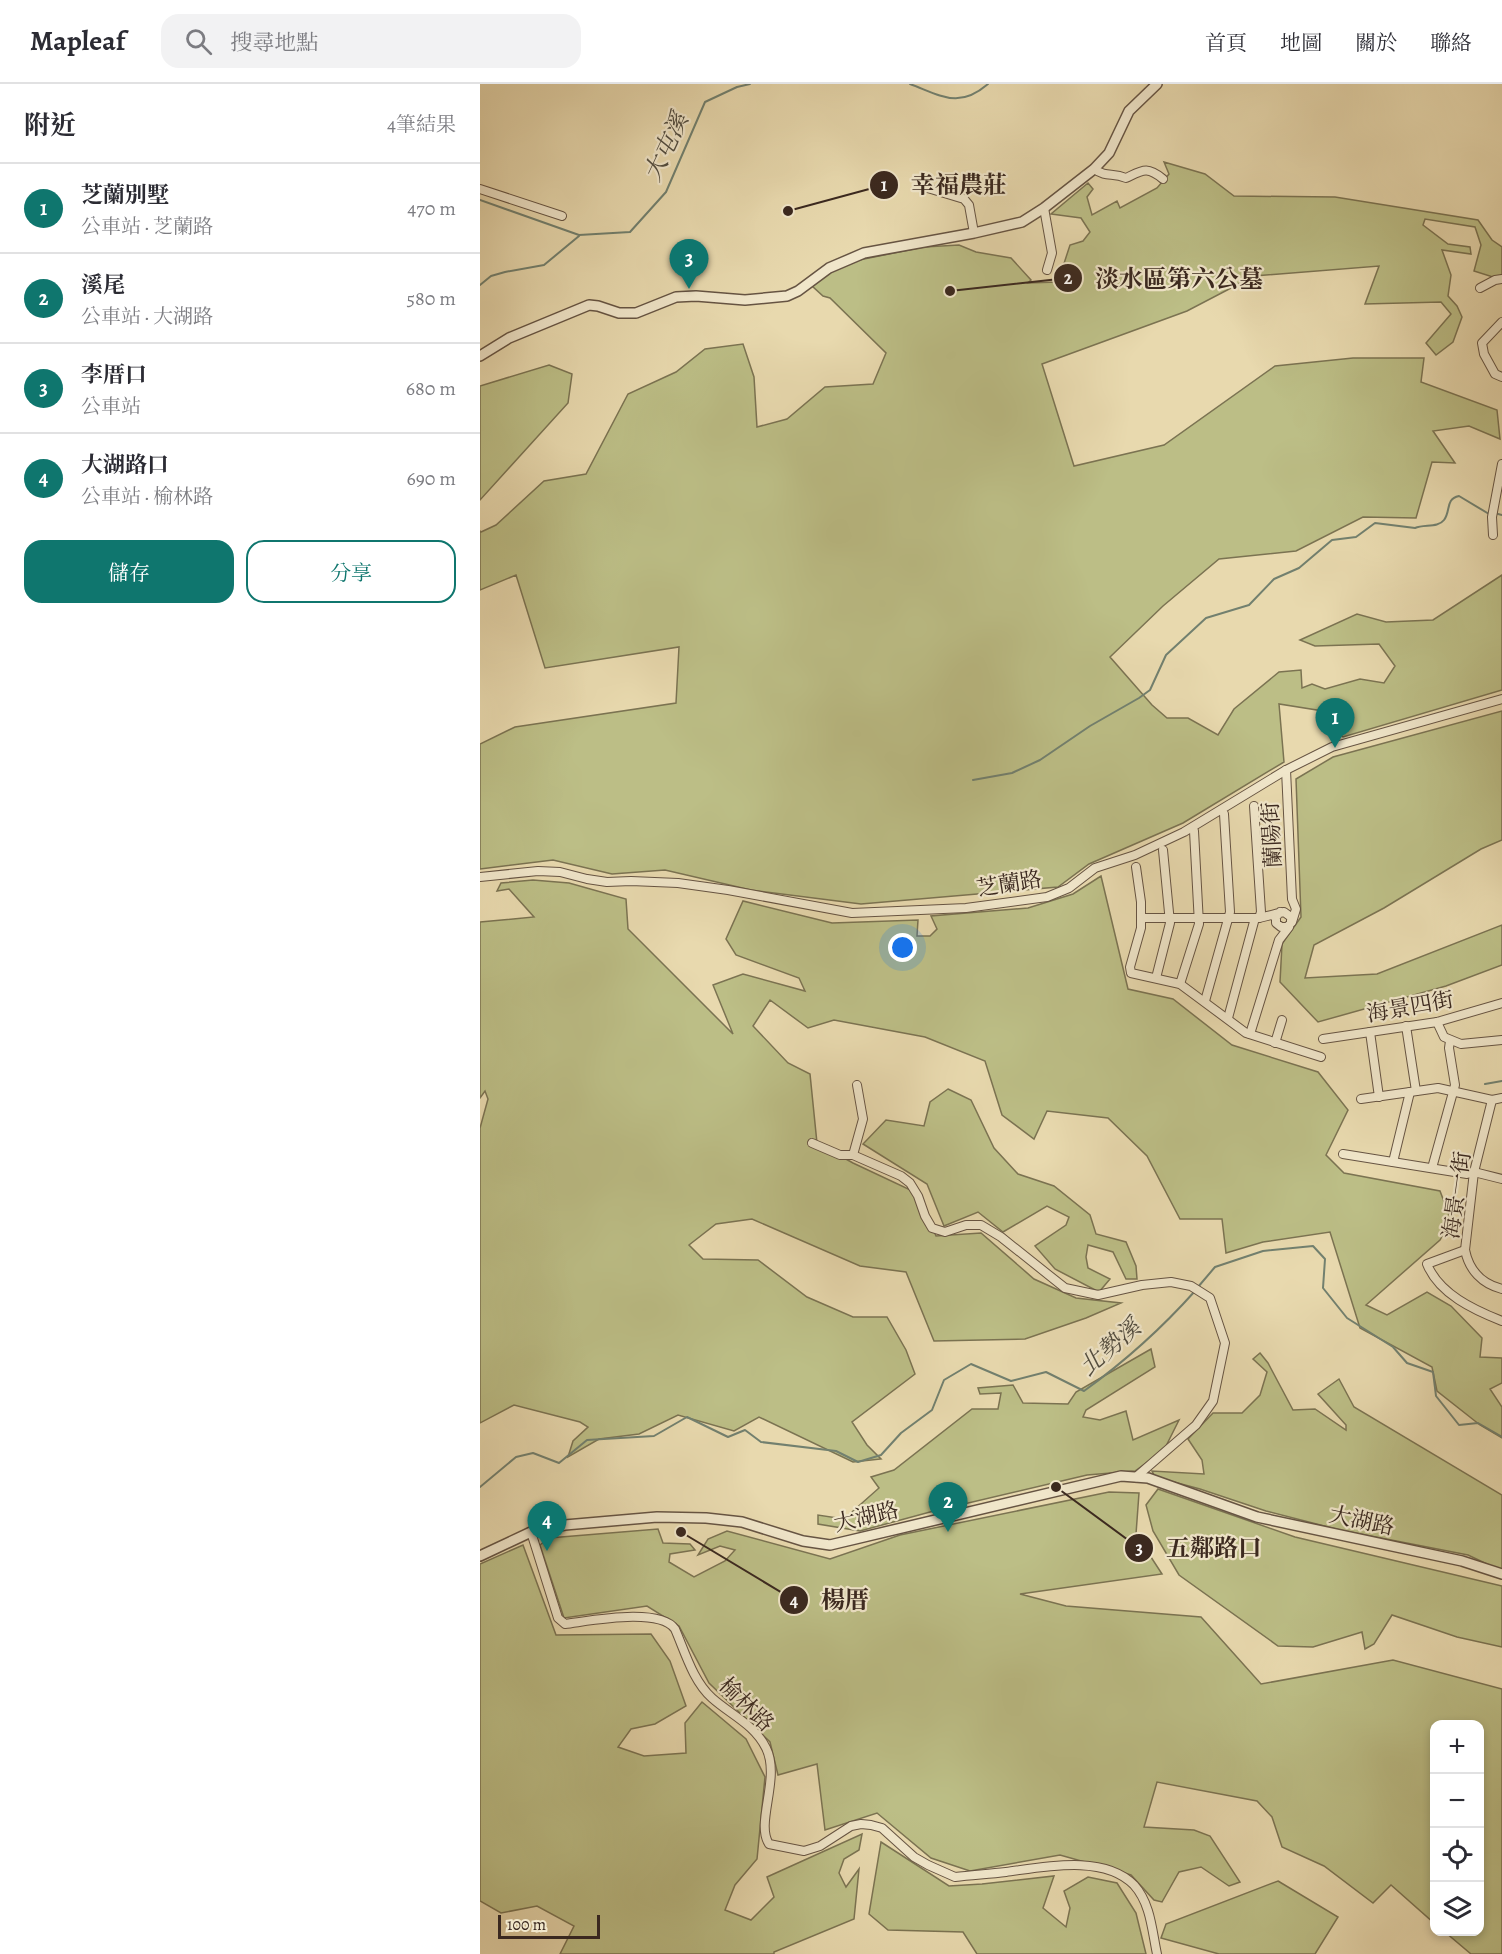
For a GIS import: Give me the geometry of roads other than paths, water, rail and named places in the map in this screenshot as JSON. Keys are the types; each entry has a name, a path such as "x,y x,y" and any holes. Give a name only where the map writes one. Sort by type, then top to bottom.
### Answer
{"street":[{"path":"480,356 509,338 589,305 619,313 636,313 676,297 696,296 745,300 787,296 798,291 829,268 864,253 1022,222 1094,169 1109,153 1130,111 1157,84"},
{"path":"1094,169 1102,174 1118,174 1126,178 1145,170 1154,172 1163,179"},
{"path":"921,186 964,199 969,205 974,233"},
{"path":"480,189 562,216"},
{"path":"1044,208 1052,254 1047,270"},
{"path":"1480,288 1502,279"},
{"path":"1502,322 1482,343 1484,354 1495,374 1502,377"},
{"path":"1493,535 1492,517 1502,464"},
{"name":"芝蘭路","path":"480,877 538,871 560,872 607,882 678,883 852,913 977,906 1047,897 1069,888 1095,868 1135,855 1184,832 1286,770 1332,747 1502,699"},
{"name":"蘭陽街","path":"1250,1034 1279,940 1290,924 1296,909 1292,898 1286,770"},
{"name":"蘭陽街","path":"1228,1018 1257,918 1261,912 1254,806"},
{"name":"蘭陽街","path":"1205,1001 1229,918 1224,814"},
{"path":"1180,984 1199,918 1194,831"},
{"path":"1156,978 1170,918 1163,850"},
{"path":"1136,867 1141,902 1141,928 1130,967 1131,973 1180,984 1246,1033 1321,1057"},
{"name":"蘭陽街","path":"1278,926 1276,917 1292,898"},
{"path":"1141,918 1257,918 1282,912 1291,917 1290,924 1284,928 1257,918"},
{"name":"海景四街","path":"1323,1039 1437,1022 1502,1003"},
{"path":"1275,1043 1282,1020"},
{"path":"1437,1022 1444,1037 1450,1041 1461,1044 1502,1040"},
{"path":"1393,1162 1413,1092 1406,1026"},
{"path":"1370,1032 1379,1097"},
{"path":"1432,1168 1455,1085 1450,1041"},
{"path":"853,1155 863,1119 857,1086"},
{"path":"1361,1099 1438,1088 1492,1100 1502,1098"},
{"name":"海景一街","path":"1492,1100 1474,1172 1465,1250 1472,1269 1481,1279 1493,1287 1502,1289"},
{"path":"812,1143 840,1155 853,1155 901,1176 910,1183 918,1197 924,1216 932,1228 945,1232 966,1225 981,1225 1000,1237 1065,1288 1098,1295 1142,1285 1171,1282 1196,1289 1210,1298 1225,1343 1213,1401 1196,1425 1136,1477"},
{"path":"1343,1154 1467,1174 1474,1172 1502,1179"},
{"path":"1465,1250 1427,1264 1430,1271 1453,1296 1482,1313 1502,1321"},
{"name":"大湖路","path":"480,1557 531,1532 564,1525 657,1517 706,1518 742,1522 803,1540 830,1545 1121,1476 1148,1478 1257,1517 1462,1561 1502,1574"},
{"name":"榆林路","path":"531,1532 544,1577 561,1622 565,1624 634,1616 666,1620 671,1623 694,1674 704,1688 711,1697 745,1721 766,1748 771,1768 771,1787 765,1821 765,1838 769,1844 804,1851 820,1846 851,1826 861,1824 882,1828 914,1857 940,1872 955,1876 1074,1864 1096,1867 1120,1875 1133,1884 1149,1914 1157,1954"}],"waterway":[{"name":"大屯溪","path":"480,200 579,235 630,232 666,192 705,102 737,87 750,84"},
{"name":"大屯溪","path":"910,84 950,98 968,96 988,84"},
{"path":"480,285 491,276 544,265 579,236"},
{"path":"973,780 1012,773 1040,760 1090,726 1139,698 1150,690 1166,655 1206,618 1249,605 1274,579 1299,568 1332,540 1356,537 1375,523 1415,528 1438,524 1446,517 1452,500 1459,496 1489,514"},
{"path":"1498,514 1502,515"},
{"path":"1485,1084 1502,1081"},
{"name":"北勢溪","path":"1198,1287 1215,1267 1263,1251 1313,1246 1325,1259 1323,1288 1347,1318 1393,1347 1407,1363 1433,1372 1436,1396 1459,1425 1478,1423 1502,1437"},
{"name":"北勢溪","path":"480,1487 516,1457 533,1453 559,1463 587,1440 654,1436 687,1417 728,1437 745,1430 761,1442 836,1451 858,1462 881,1455 901,1433 932,1410 944,1380 971,1364 1011,1381 1046,1372 1084,1391 1142,1344 1195,1291"}],"place":[{"name":"幸福農莊","path":"788,211"},
{"name":"李厝口","path":"689,289"},
{"name":"淡水區第六公墓","path":"950,291"},
{"name":"芝蘭別墅","path":"1335,748"},
{"name":"五鄰路口","path":"1056,1487"},
{"name":"楊厝","path":"681,1532"},
{"name":"溪尾","path":"948,1532"},
{"name":"大湖路口","path":"547,1551"}]}
